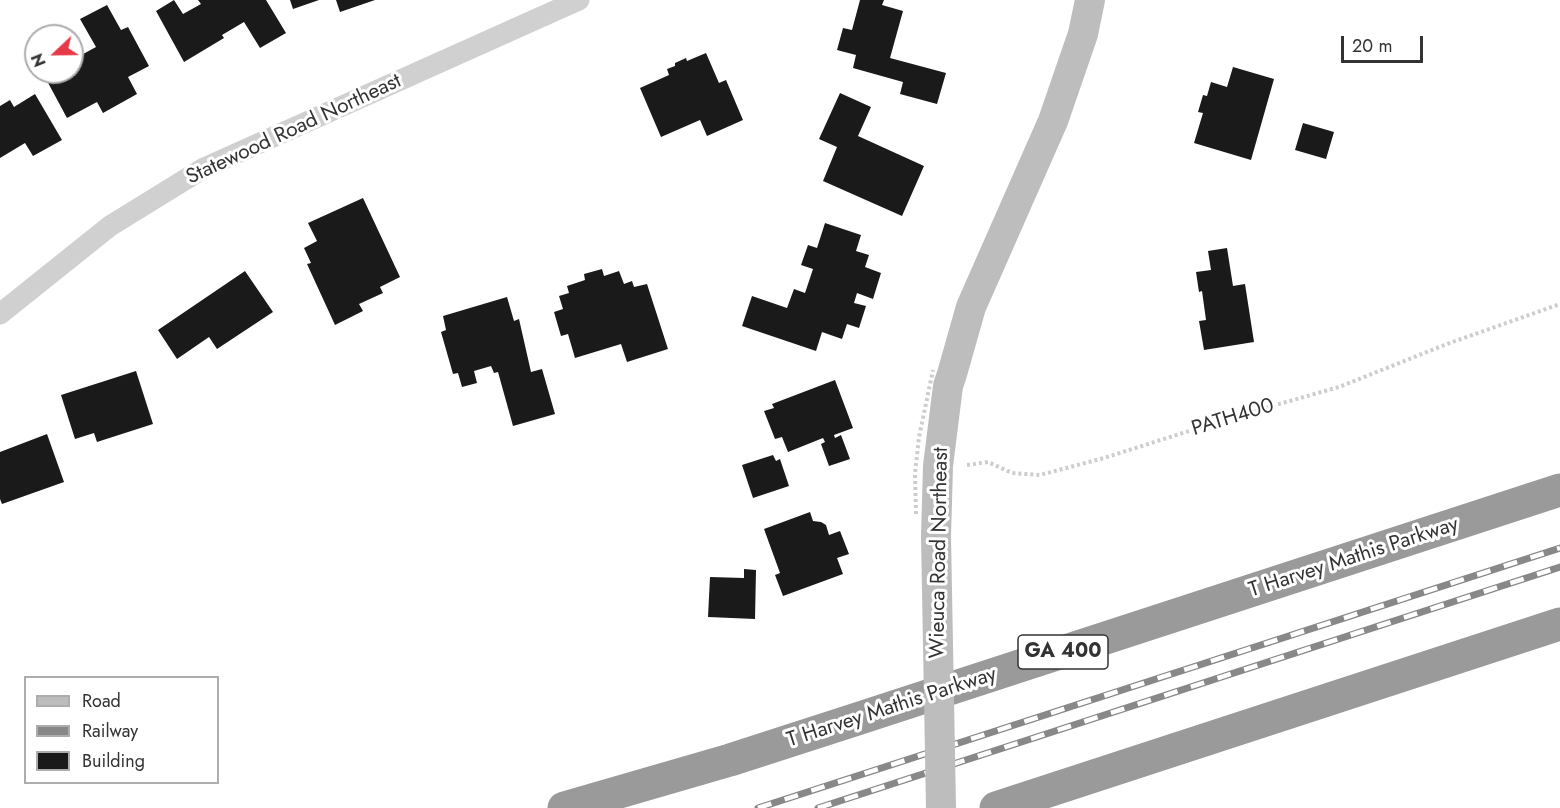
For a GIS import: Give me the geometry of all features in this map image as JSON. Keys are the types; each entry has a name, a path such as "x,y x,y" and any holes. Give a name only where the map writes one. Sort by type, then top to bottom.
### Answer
{"highway":[{"name":"T Harvey Mathis Parkway","path":"564,808 847,723 1560,490"},
{"path":"996,808 1560,624"}],"street":[{"name":"Statewood Road Northeast","path":"0,314 110,226 204,168 579,0"},
{"name":"Wieuca Road Northeast","path":"941,808 936,536 938,466 948,387 971,307 1053,121 1083,34 1090,0"}],"path":[{"name":"PATH400","path":"962,473 966,465 988,462 1012,473 1040,475 1104,458 1230,418 1339,387 1560,304"}],"building":[{"path":"174,0 183,14 201,4 198,0 266,0 286,33 260,48 244,22 222,35 224,38 184,62 156,11"},
{"path":"290,0 319,0 293,9"},
{"path":"336,0 375,0 340,12"},
{"path":"860,0 884,0 882,5 903,11 890,58 946,73 937,104 900,94 903,82 853,68 856,55 837,50 843,28 852,30"},
{"path":"107,5 121,30 128,27 149,66 128,77 137,94 103,113 97,102 67,118 49,84 84,84 84,54 96,47 80,19"},
{"path":"706,53 719,83 726,80 743,120 707,136 700,120 661,137 640,88 669,75 667,69 675,66 675,63"},
{"path":"1233,67 1274,79 1251,160 1194,143 1203,113 1198,112 1203,95 1207,96 1211,82 1227,87"},
{"path":"840,93 871,107 858,136 924,166 902,216 823,181 837,147 819,139"},
{"path":"35,94 62,140 33,156 25,143 0,158 0,106 10,100 14,107"},
{"path":"1303,123 1334,132 1326,159 1295,150"},
{"path":"363,198 400,277 380,287 383,293 359,304 363,311 335,325 307,264 311,263 304,248 317,241 308,223"},
{"path":"825,223 861,235 856,251 869,255 865,267 881,273 873,299 857,293 854,303 866,306 859,328 847,324 842,339 822,332 816,351 742,326 752,296 787,308 794,289 805,293 813,269 801,265 808,245 817,248"},
{"path":"1227,248 1233,286 1245,284 1254,342 1204,350 1199,321 1206,320 1202,291 1199,292 1196,272 1211,270 1208,251"},
{"path":"602,269 604,276 619,271 624,284 632,281 634,287 647,284 668,349 627,362 621,344 575,358 568,334 561,336 554,312 563,309 559,296 569,293 567,286 585,280 584,274"},
{"path":"245,271 273,312 217,349 209,337 177,359 158,330"},
{"path":"507,297 514,321 519,319 531,372 542,369 555,414 513,426 498,372 494,373 491,366 474,371 477,383 462,387 458,373 453,374 441,332 446,330 443,316"},
{"path":"136,371 153,424 97,442 94,433 75,439 61,395"},
{"path":"835,380 853,428 834,435 835,438 841,435 850,459 829,466 821,444 825,442 823,438 788,452 782,437 775,439 764,411 774,408 772,404"},
{"path":"47,434 64,482 2,504 0,499 0,452"},
{"path":"773,455 776,461 780,459 789,486 753,498 742,465"},
{"path":"810,512 813,521 826,525 829,535 840,531 849,554 837,558 843,574 783,596 775,575 780,573 764,529"},
{"path":"744,569 756,570 755,619 708,617 710,577 744,578"}],"railway":[{"path":"758,808 1560,548"},
{"path":"818,808 1560,567"}]}
